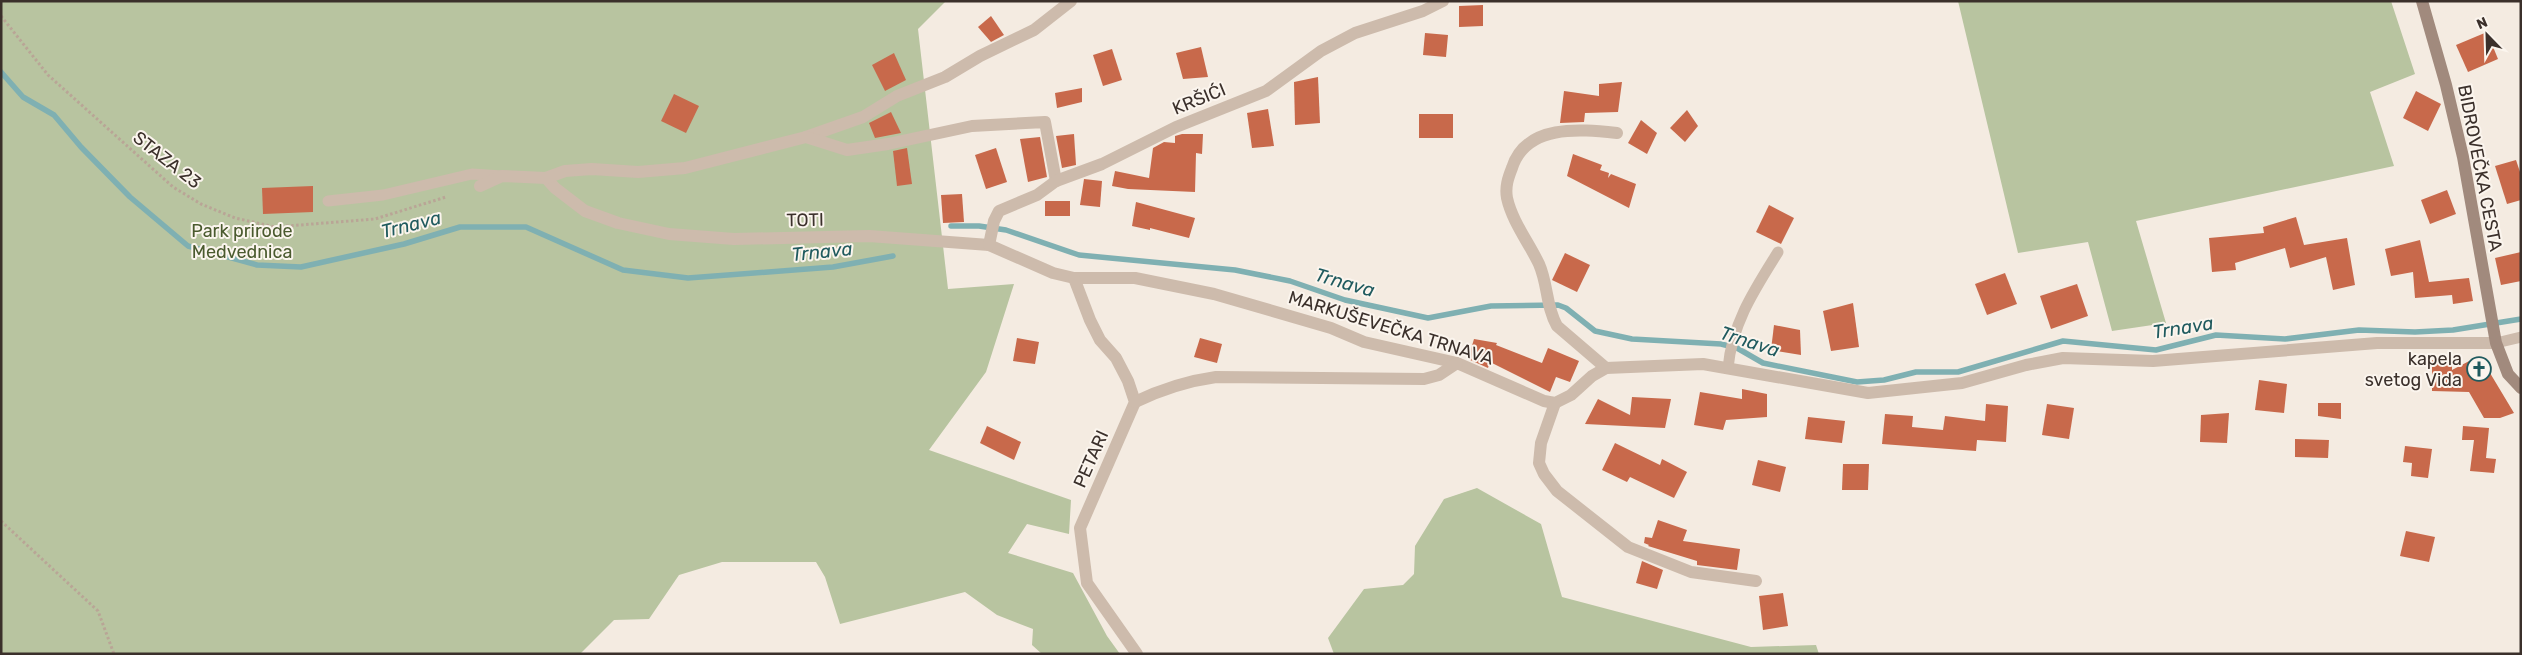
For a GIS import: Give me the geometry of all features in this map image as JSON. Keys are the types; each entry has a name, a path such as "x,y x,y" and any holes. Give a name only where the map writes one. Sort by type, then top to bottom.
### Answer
{"street":[{"path":"480,186 502,176 546,178 565,171 592,169 638,172 685,168 806,137 863,117 897,96 945,77 980,56 1034,30 1071,1"},
{"name":"KRŠIĆI","path":"992,233 999,211 1037,195 1056,181 1102,164 1176,127 1266,91 1321,51 1355,33 1423,11 1444,1"},
{"name":"BIDROVEČKA CESTA","path":"2422,1 2446,85 2463,157 2494,337"},
{"path":"806,137 847,150 888,144 972,126 1045,122 1056,181"},
{"path":"1606,368 1557,326 1540,266 1508,199 1506,184 1515,159 1525,144 1549,133 1563,131 1617,133"},
{"name":"TOTI","path":"546,178 555,188 585,210 618,223 669,234 734,239 992,233 1053,273 1074,278"},
{"path":"1074,278 1090,320 1100,340 1116,358 1136,402 1155,392 1190,381 1216,377 1424,379 1439,375 1456,363"},
{"name":"MARKUŠEVEČKA TRNAVA","path":"1074,278 1135,278 1214,294 1331,328 1364,342 1456,363 1544,401 1555,403"},
{"path":"1756,581 1691,572 1628,547 1557,491 1544,474 1539,463 1541,443 1555,403 1571,394 1592,376 1606,368 1703,364 1868,393 1962,383 2026,365 2063,358 2153,361 2367,344 2494,337 2508,374 2521,388"},
{"name":"PETARI","path":"1136,402 1080,528 1087,583 1137,654"}],"lane":[{"path":"328,201 384,195 472,174 502,176"},
{"path":"1728,368 1730,346 1751,295 1778,252"},
{"path":"2494,337 2521,337"}],"path":[{"name":"STAZA 23","path":"1,16 48,75 167,182 201,204 235,218 275,227 375,219 451,195"},
{"path":"1,521 98,611 114,654"}],"green space":[{"name":"Park prirode Medvednica","path":"1,1 946,1 918,29 948,289 1014,284 986,372 929,450 1071,500 1069,534 1027,524 1008,553 1073,573 1107,636 1120,654 1042,654 1032,645 1033,629 997,615 965,592 840,624 825,577 816,562 722,562 679,575 649,619 614,620 580,654 1,654"},
{"path":"1958,1 2391,1 2415,74 2370,92 2394,166 2136,221 2166,323 2112,331 2088,242 2018,253"},
{"path":"1477,488 1541,524 1562,597 1751,647 1816,645 1819,654 1334,654 1328,638 1364,589 1403,585 1414,574 1415,546 1444,499"}],"building":[{"path":"1483,5 1483,26 1459,27 1459,6"},
{"path":"991,16 1004,35 991,42 978,27"},
{"path":"2487,32 2498,59 2468,72 2456,45"},
{"path":"1425,33 1448,35 1446,57 1423,55"},
{"path":"1201,47 1208,77 1183,79 1176,53"},
{"path":"1112,49 1122,80 1103,86 1093,55"},
{"path":"894,53 906,80 885,91 872,65"},
{"path":"1318,77 1320,123 1295,125 1294,82"},
{"path":"1622,82 1618,112 1585,113 1584,122 1560,123 1564,91 1599,96 1599,84"},
{"path":"1082,88 1082,102 1057,108 1055,93"},
{"path":"2416,91 2441,104 2428,131 2403,118"},
{"path":"674,94 699,106 686,133 661,121"},
{"path":"1268,109 1274,146 1252,148 1247,113"},
{"path":"1687,110 1698,126 1685,142 1670,128"},
{"path":"891,112 901,133 875,138 869,123"},
{"path":"1419,114 1453,114 1453,138 1419,138"},
{"path":"1641,120 1657,133 1647,154 1628,143"},
{"path":"1074,134 1076,165 1062,168 1056,136"},
{"path":"1203,134 1202,154 1196,153 1195,192 1128,189 1112,186 1115,171 1149,178 1153,148 1164,142 1175,143 1175,136"},
{"path":"1040,137 1047,177 1028,182 1020,139"},
{"path":"907,148 912,184 897,186 893,151"},
{"path":"996,148 1007,182 986,189 975,155"},
{"path":"1573,154 1602,165 1600,170 1609,173 1608,178 1611,174 1636,184 1629,208 1567,176"},
{"path":"2516,160 2521,175 2521,200 2507,204 2495,166"},
{"path":"1084,179 1102,181 1100,207 1080,205"},
{"path":"313,186 313,212 263,214 262,188"},
{"path":"2447,190 2456,214 2430,224 2421,200"},
{"path":"962,194 964,222 943,223 941,195"},
{"path":"1045,201 1070,201 1070,216 1045,216"},
{"path":"1136,202 1195,218 1189,238 1150,228 1150,230 1132,226"},
{"path":"1769,205 1794,218 1781,244 1756,232"},
{"path":"2296,217 2304,245 2347,238 2355,285 2333,290 2326,257 2290,268 2285,248 2235,263 2236,270 2212,272 2209,238 2264,233 2263,227"},
{"path":"2420,240 2429,282 2469,278 2473,301 2453,304 2452,295 2415,298 2413,272 2391,276 2385,249"},
{"path":"2521,252 2521,281 2501,285 2495,258"},
{"path":"1565,253 1590,265 1577,292 1552,280"},
{"path":"2005,273 2017,304 1987,315 1975,284"},
{"path":"2077,284 2088,316 2051,329 2040,296"},
{"path":"1853,303 1859,347 1831,351 1823,311"},
{"path":"1774,325 1800,330 1801,355 1771,350"},
{"path":"1017,338 1039,342 1035,364 1013,361"},
{"path":"1200,338 1222,344 1217,363 1194,357"},
{"path":"1474,339 1497,343 1496,345 1542,363 1548,348 1579,361 1570,382 1556,377 1550,392 1490,362 1488,368 1468,359"},
{"path":"2475,358 2477,363 2481,361 2484,363 2514,413 2500,418 2484,418 2469,392 2432,391 2432,360 2452,360 2452,370"},
{"path":"2259,380 2287,384 2284,413 2255,410"},
{"path":"1742,389 1767,394 1767,417 1726,420 1723,430 1694,425 1700,392 1742,399"},
{"path":"1632,397 1671,399 1665,428 1585,424 1598,399 1630,415"},
{"path":"2318,403 2341,403 2341,419 2318,416"},
{"path":"1986,404 2008,406 2006,442 1977,440 1976,451 1882,444 1885,414 1913,416 1912,427 1943,430 1945,416 1985,421"},
{"path":"2047,404 2074,408 2069,439 2042,435"},
{"path":"2229,413 2227,443 2200,442 2201,415"},
{"path":"1808,417 1845,421 1842,443 1805,439"},
{"path":"987,426 1021,442 1014,460 980,443"},
{"path":"2463,426 2489,428 2486,458 2496,459 2494,473 2470,471 2474,440 2462,440"},
{"path":"2295,439 2329,440 2328,458 2295,457"},
{"path":"1615,443 1660,465 1662,459 1687,472 1674,498 1630,477 1627,482 1602,470"},
{"path":"2405,446 2432,449 2428,478 2411,476 2412,463 2403,462"},
{"path":"1758,460 1786,467 1780,492 1752,485"},
{"path":"1843,464 1869,464 1868,490 1842,490"},
{"path":"1658,520 1687,530 1683,541 1740,549 1737,570 1697,565 1697,561 1648,546 1644,543 1645,537 1652,538"},
{"path":"2406,531 2435,537 2429,562 2400,556"},
{"path":"1642,561 1663,570 1657,589 1636,583"},
{"path":"1783,593 1788,626 1763,630 1759,596"}],"waterway":[{"name":"Trnava","path":"1,72 23,97 54,115 81,147 130,197 188,246 257,265 301,267 404,244 460,227 526,227 623,270 688,278 833,267 893,256"},
{"name":"Trnava","path":"951,226 979,226 1006,230 1079,255 1235,270 1290,281 1345,300 1428,318 1491,306 1558,305 1566,308 1595,331 1632,339 1721,344 1737,348 1763,363 1857,382 1884,380 1916,372 1958,372 2063,341 2156,350 2216,335 2285,339 2359,330 2415,332 2453,330 2521,319"}],"place":[{"name":"kapela svetog Vida","path":"2479,369"}]}
